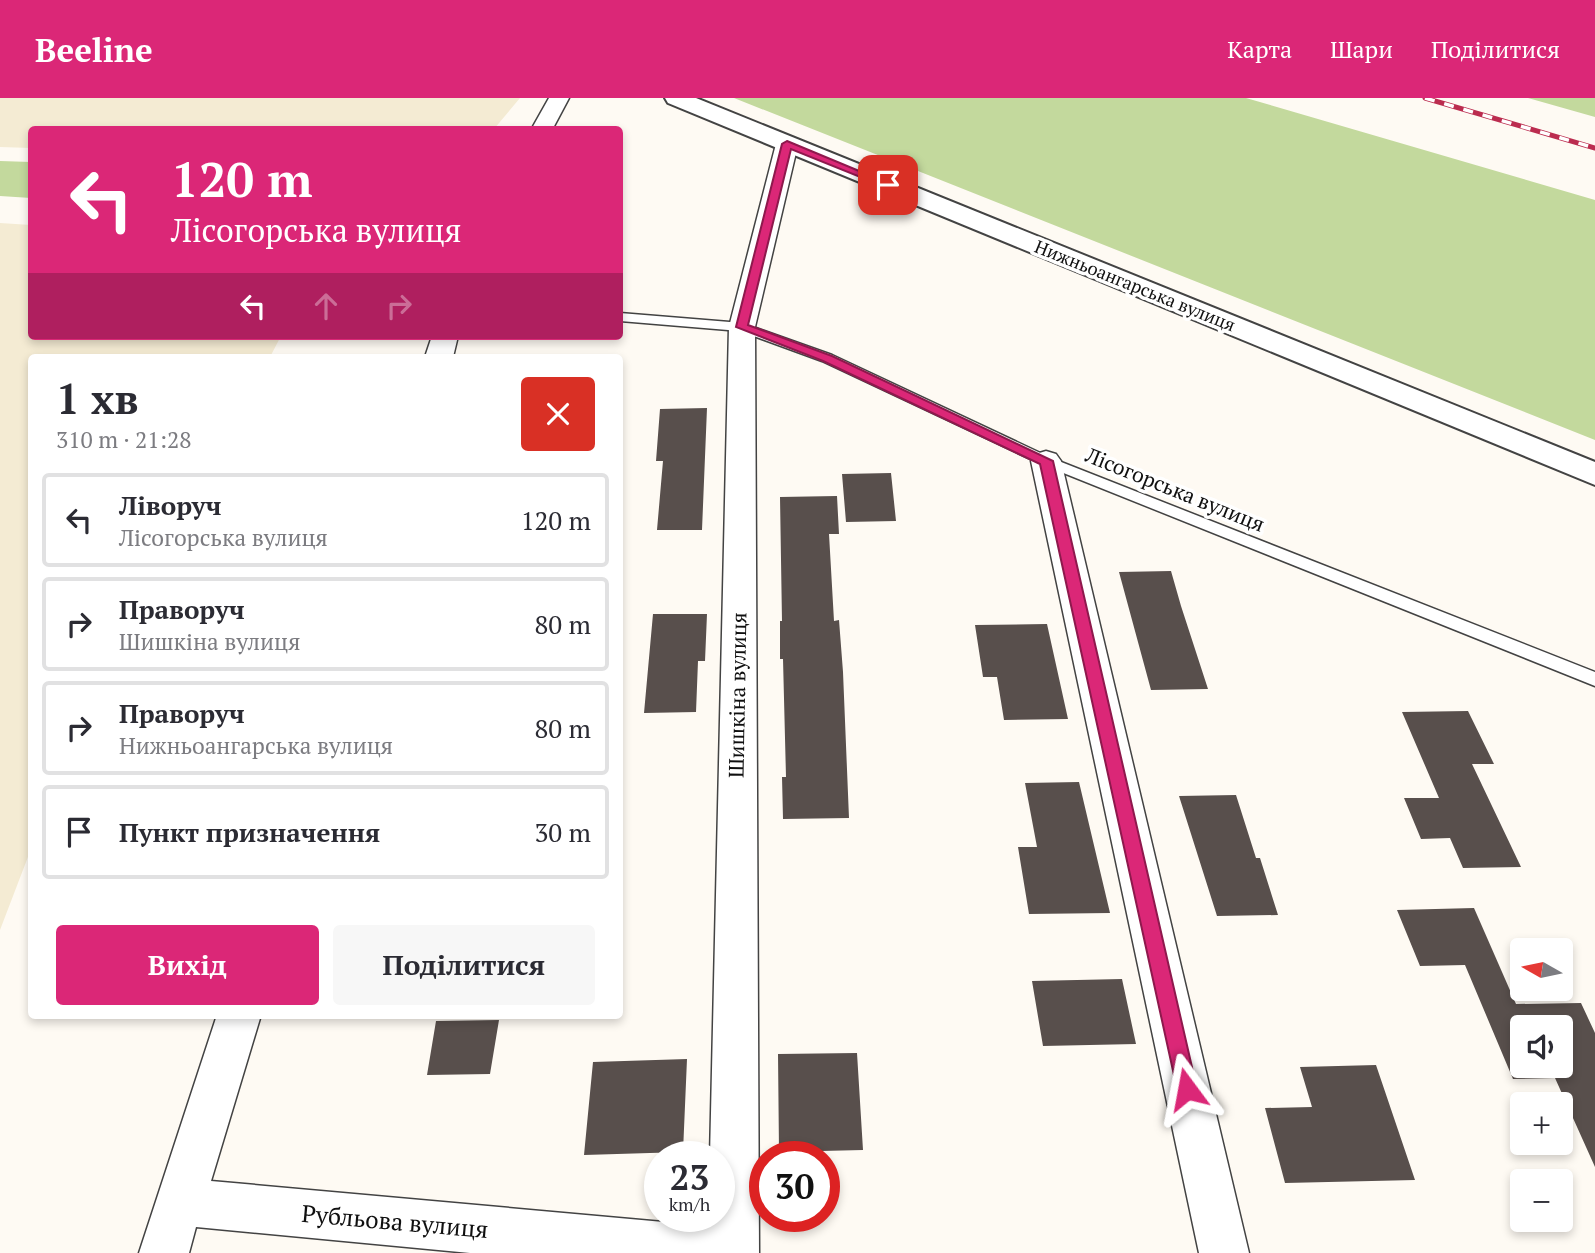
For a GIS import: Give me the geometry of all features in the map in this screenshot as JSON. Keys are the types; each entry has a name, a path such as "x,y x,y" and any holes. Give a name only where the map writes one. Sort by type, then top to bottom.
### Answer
{"street":[{"path":"543,126 559,98"},
{"name":"Нижньоангарська вулиця","path":"676,98 1595,474"},
{"name":"Шишкіна вулиця","path":"733,1253 741,327 787,144"},
{"path":"1046,461 1224,1253"},
{"path":"164,1253 238,1019"},
{"name":"Рубльова вулиця","path":"182,1202 733,1253"}],"lane":[{"name":"Лісогорська вулиця","path":"623,317 741,327 827,358 1046,461 1595,679"}],"shaded area":[{"path":"0,98 520,98 497,126 28,126 28,148 0,147"},
{"path":"0,223 28,225 28,340 279,340 272,354 28,354 28,857 0,930"}],"green space":[{"path":"734,98 1246,98 1595,200 1595,440"},
{"path":"1528,98 1595,98 1595,117"},
{"path":"0,161 28,162 28,198 0,196"}],"building":[{"path":"707,408 702,530 657,530 663,461 656,461 660,409"},
{"path":"891,473 896,521 846,522 842,474"},
{"path":"837,496 839,534 829,534 834,621 839,620 843,672 849,818 783,819 782,777 786,777 783,659 780,659 780,497"},
{"path":"1171,571 1208,689 1151,690 1119,572"},
{"path":"653,614 707,614 705,661 698,661 696,712 644,713"},
{"path":"1047,624 1068,719 1004,720 997,677 983,677 975,625"},
{"path":"1468,711 1494,764 1472,764 1521,867 1463,868 1450,838 1421,839 1404,798 1439,798 1402,712"},
{"path":"1079,782 1110,913 1029,914 1018,847 1037,847 1025,783"},
{"path":"1236,795 1278,915 1217,916 1179,796"},
{"path":"1474,908 1510,990 1510,1001 1516,1004 1581,1003 1595,1033 1595,1167 1573,1118 1573,1092 1561,1092 1555,1078 1573,1078 1573,1015 1510,1015 1510,1072 1465,965 1420,966 1397,910"},
{"path":"1122,979 1136,1044 1043,1046 1032,981"},
{"path":"499,1020 490,1074 427,1075 436,1021"},
{"path":"857,1053 863,1150 840,1151 840,1141 779,1141 778,1054"},
{"path":"687,1059 683,1141 644,1141 644,1153 584,1155 593,1062"},
{"path":"1376,1065 1415,1180 1285,1183 1265,1108 1312,1107 1300,1067"}],"railway":[{"path":"1425,98 1595,148"}],"route":[{"path":"888,185 787,144 741,327 827,358 1046,461 1187,1089"}]}
